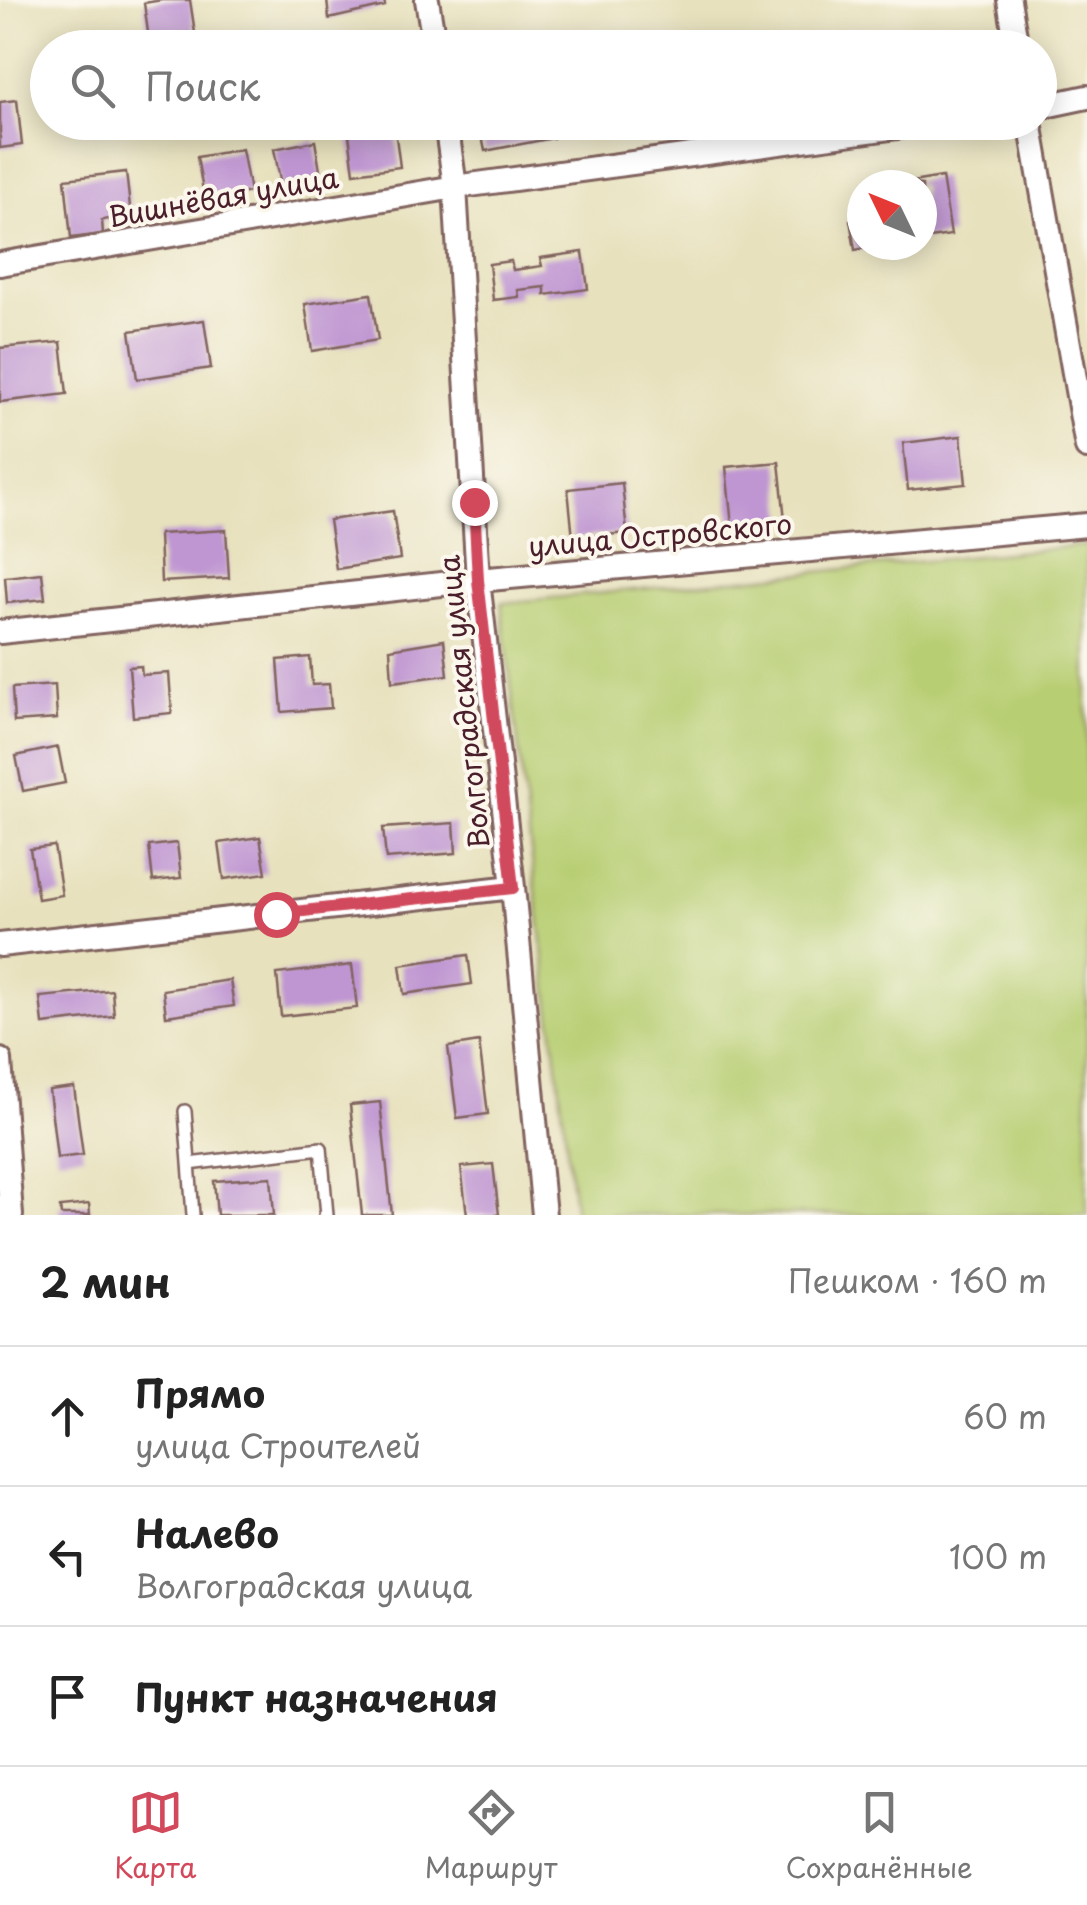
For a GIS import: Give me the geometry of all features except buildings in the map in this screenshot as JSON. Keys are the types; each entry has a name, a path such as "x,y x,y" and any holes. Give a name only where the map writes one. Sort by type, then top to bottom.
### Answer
{"street":[{"path":"428,0 432,30"},
{"path":"1009,0 1015,30"},
{"path":"1057,104 1087,98"},
{"name":"Волгоградская улица","path":"449,140 456,187 478,580 544,1215"},
{"name":"Вишнёвая улица","path":"0,264 456,187 802,140"},
{"path":"1033,140 1087,447"},
{"name":"улица Островского","path":"0,632 478,580 1087,525"},
{"path":"0,944 513,888"},
{"path":"0,1060 12,1215"}],"lane":[{"path":"184,1111 193,1215"},
{"path":"188,1164 320,1148 327,1214 324,1215"}],"green space":[{"path":"1087,545 1087,1215 575,1215 501,603"}],"route":[{"path":"276,914 513,888 478,580 474,502"}]}
